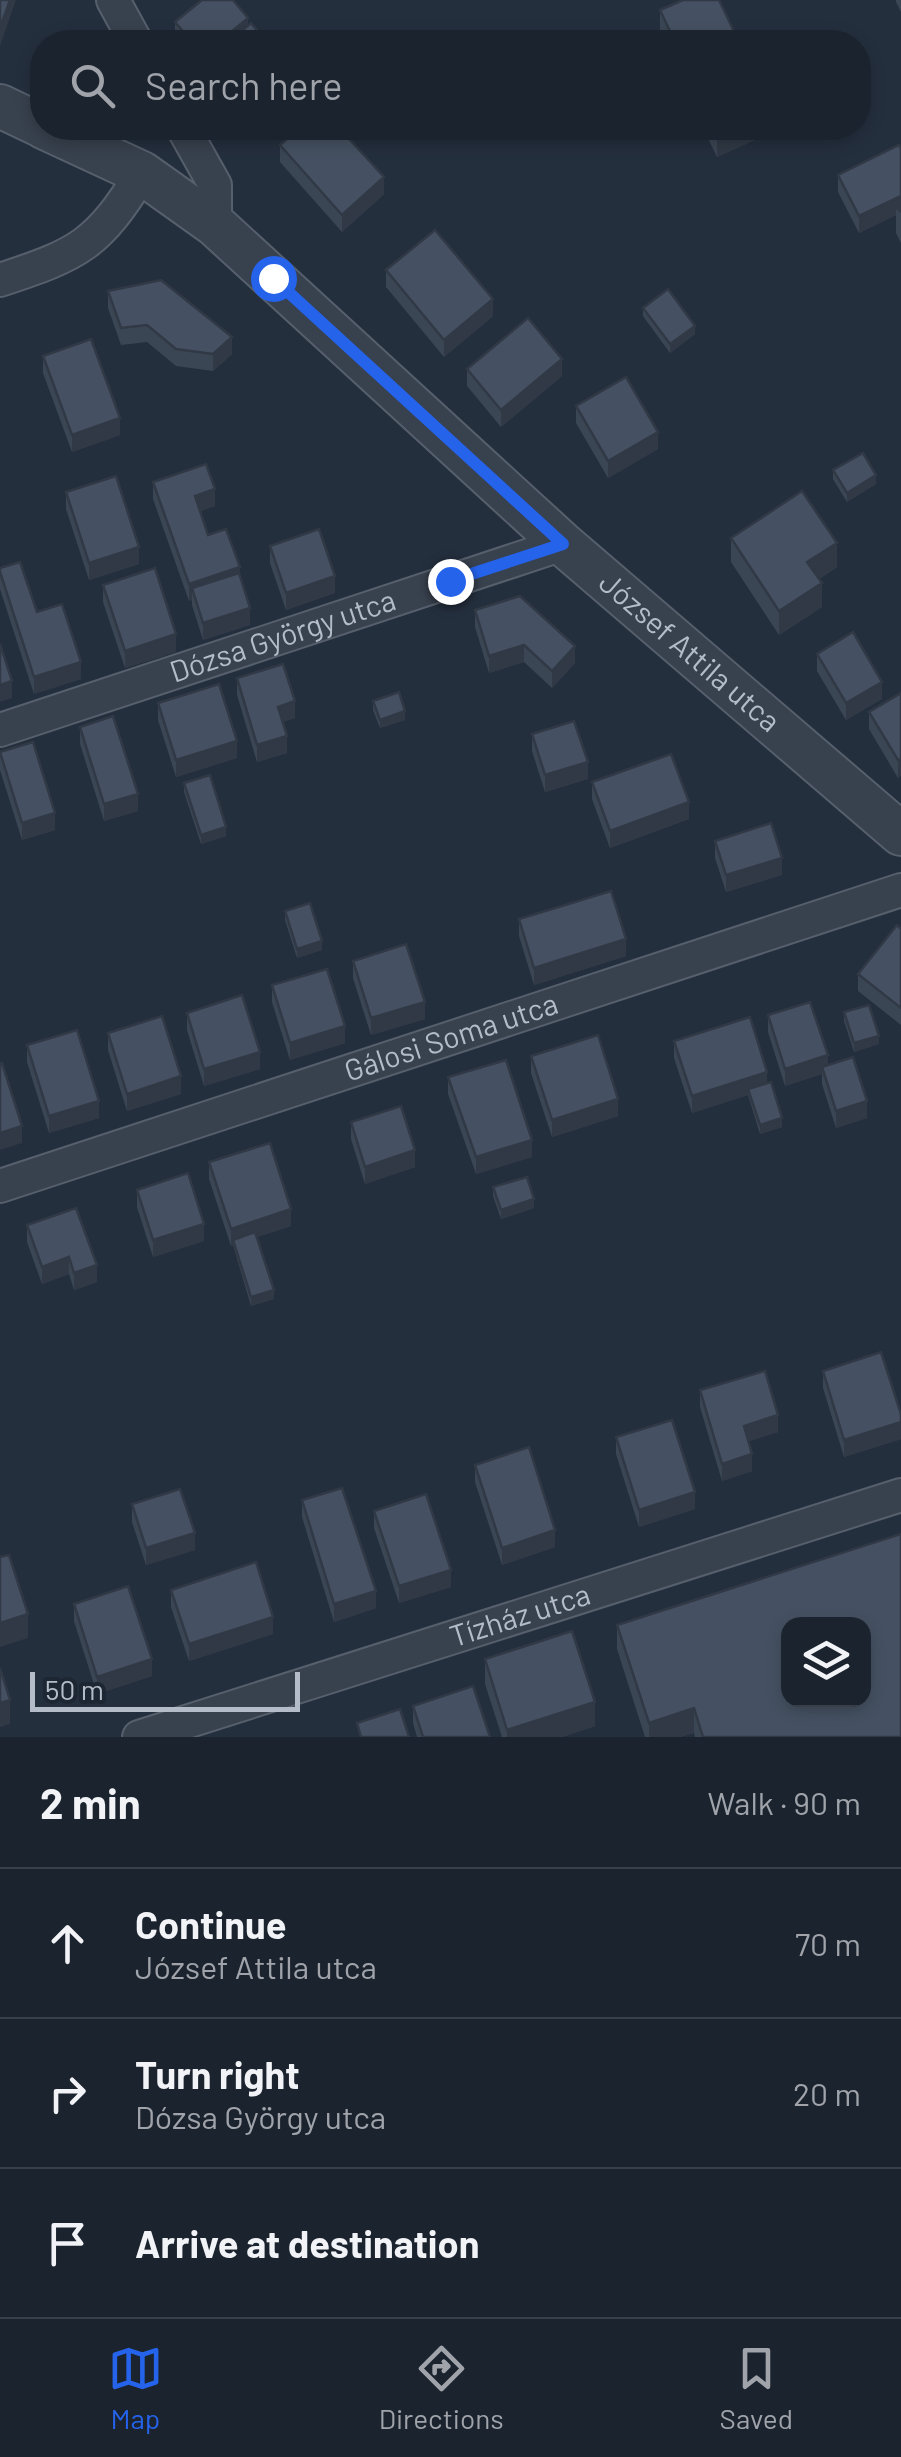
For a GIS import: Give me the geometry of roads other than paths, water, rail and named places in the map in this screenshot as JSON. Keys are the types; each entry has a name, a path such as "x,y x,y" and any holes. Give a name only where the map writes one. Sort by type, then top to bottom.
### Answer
{"street":[{"path":"113,0 129,30"},
{"name":"József Attila utca","path":"0,106 30,120"},
{"name":"József Attila utca","path":"72,140 142,173 214,225 563,544 901,834"},
{"path":"191,140 216,186 214,225"},
{"path":"0,280 66,258 99,235 142,173"},
{"name":"Dózsa György utca","path":"0,730 563,544"},
{"name":"Gálosi Soma utca","path":"0,1186 901,890"},
{"name":"Tízház utca","path":"139,1737 901,1495"}]}
